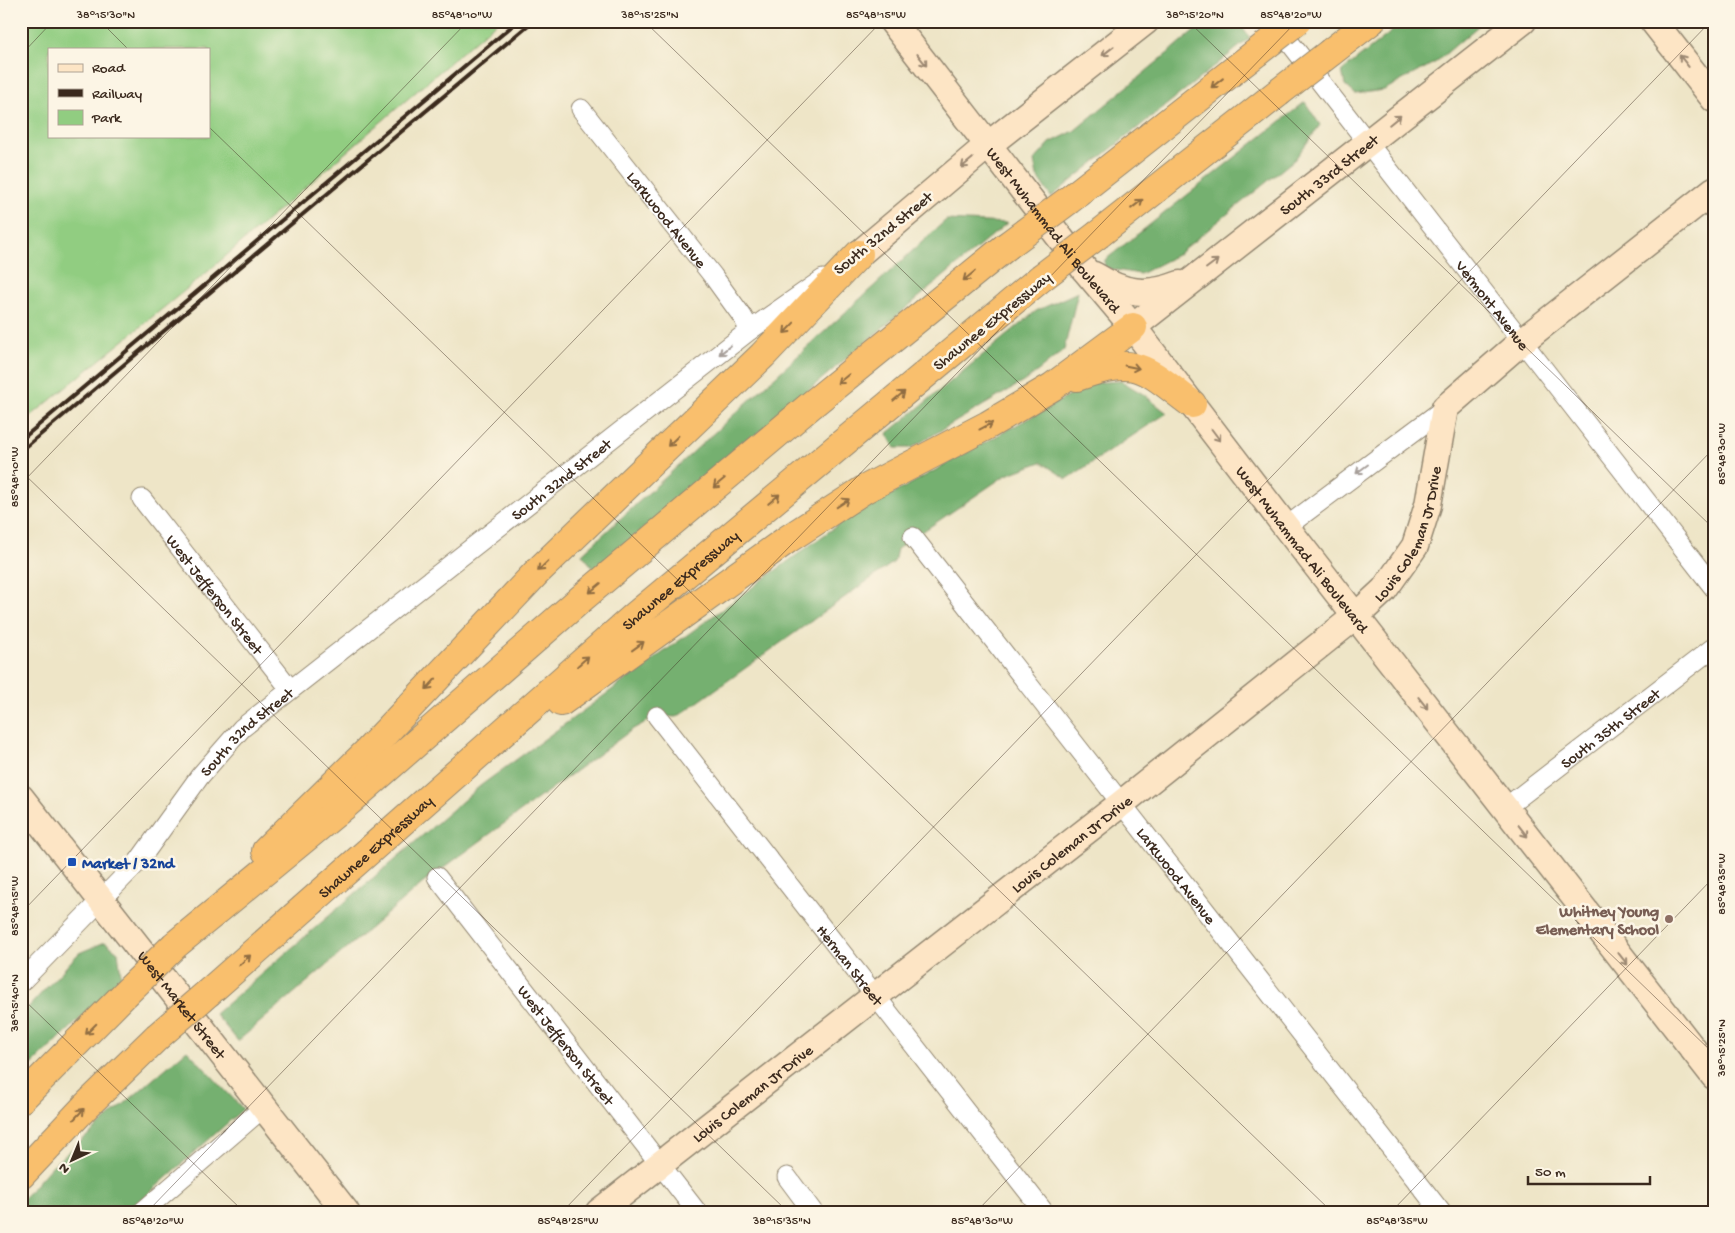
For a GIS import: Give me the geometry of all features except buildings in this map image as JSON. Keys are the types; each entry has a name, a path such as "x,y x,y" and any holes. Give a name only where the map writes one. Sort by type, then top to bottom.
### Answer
{"highway":[{"path":"175,945 343,807 582,598 795,418 1007,246 1069,200 1297,21"},
{"name":"Shawnee Expressway","path":"21,1175 85,1107 157,1036 686,572 1041,278 1371,21"},
{"path":"21,1099 175,945 289,827 368,752 536,573 763,355 859,254"},
{"path":"415,809 788,539 865,490 988,425 1052,387 1133,327"},
{"path":"1052,387 1102,368 1129,365 1147,371 1192,404"}],"street":[{"name":"West Muhammad Ali Boulevard","path":"892,21 1085,270 1133,327 1286,527 1714,1076"},
{"name":"South 32nd Street","path":"21,982 138,862 200,776 242,728 750,330 859,254 988,145 1146,21"},
{"name":"Vermont Avenue","path":"1273,21 1714,588"},
{"name":"South 33rd Street","path":"1133,327 1523,21"},
{"path":"1653,21 1714,99"},
{"name":"Larkwood Avenue","path":"581,109 713,276 750,330"},
{"path":"1286,527 1401,439 1445,408 1521,342 1714,190"},
{"path":"1085,270 1109,284 1144,294 1165,290 1191,280"},
{"name":"Louis Coleman Jr Drive","path":"599,1212 1122,803 1356,616 1384,590 1415,546 1428,505 1445,408"},
{"name":"West Jefferson Street","path":"142,499 290,689"},
{"name":"Larkwood Avenue","path":"913,537 1441,1212"},
{"name":"South 35th Street","path":"1505,808 1714,646"},
{"name":"Herman Street","path":"657,716 1044,1212"},
{"name":"West Market Street","path":"21,798 346,1212"},
{"name":"West Jefferson Street","path":"437,877 697,1212"},
{"path":"142,1212 264,1107"},
{"path":"788,1177 813,1212"}],"green space":[{"path":"21,21 498,21 205,274 21,424"},
{"path":"1212,21 1237,21 1250,38 1051,197 1037,176 1034,161 1050,143 1074,131 1197,29"},
{"path":"1405,21 1484,21 1436,62 1384,90 1355,94 1345,85 1342,71"},
{"path":"1305,102 1320,125 1295,159 1177,255 1140,274 1104,268 1105,260"},
{"path":"946,220 1007,223 595,570 582,554"},
{"path":"1078,292 1064,350 1028,379 911,448 895,448 887,434 1036,311"},
{"path":"1121,381 1143,394 1167,413 1067,479 1041,462 1006,475 897,549 894,562 677,717 657,716 633,729 423,883 238,1041 215,1014 480,786 842,522 1092,383"},
{"path":"105,942 118,952 121,975 103,997 21,1075 21,1015 79,953"},
{"path":"187,1050 243,1109 128,1212 21,1212 21,1201 52,1166"}],"railway":[{"path":"21,440 518,21"},
{"path":"21,451 533,21"}],"place":[{"name":"Market / 32nd","path":"72,862"},
{"name":"Whitney Young Elementary School","path":"1669,919"}]}
